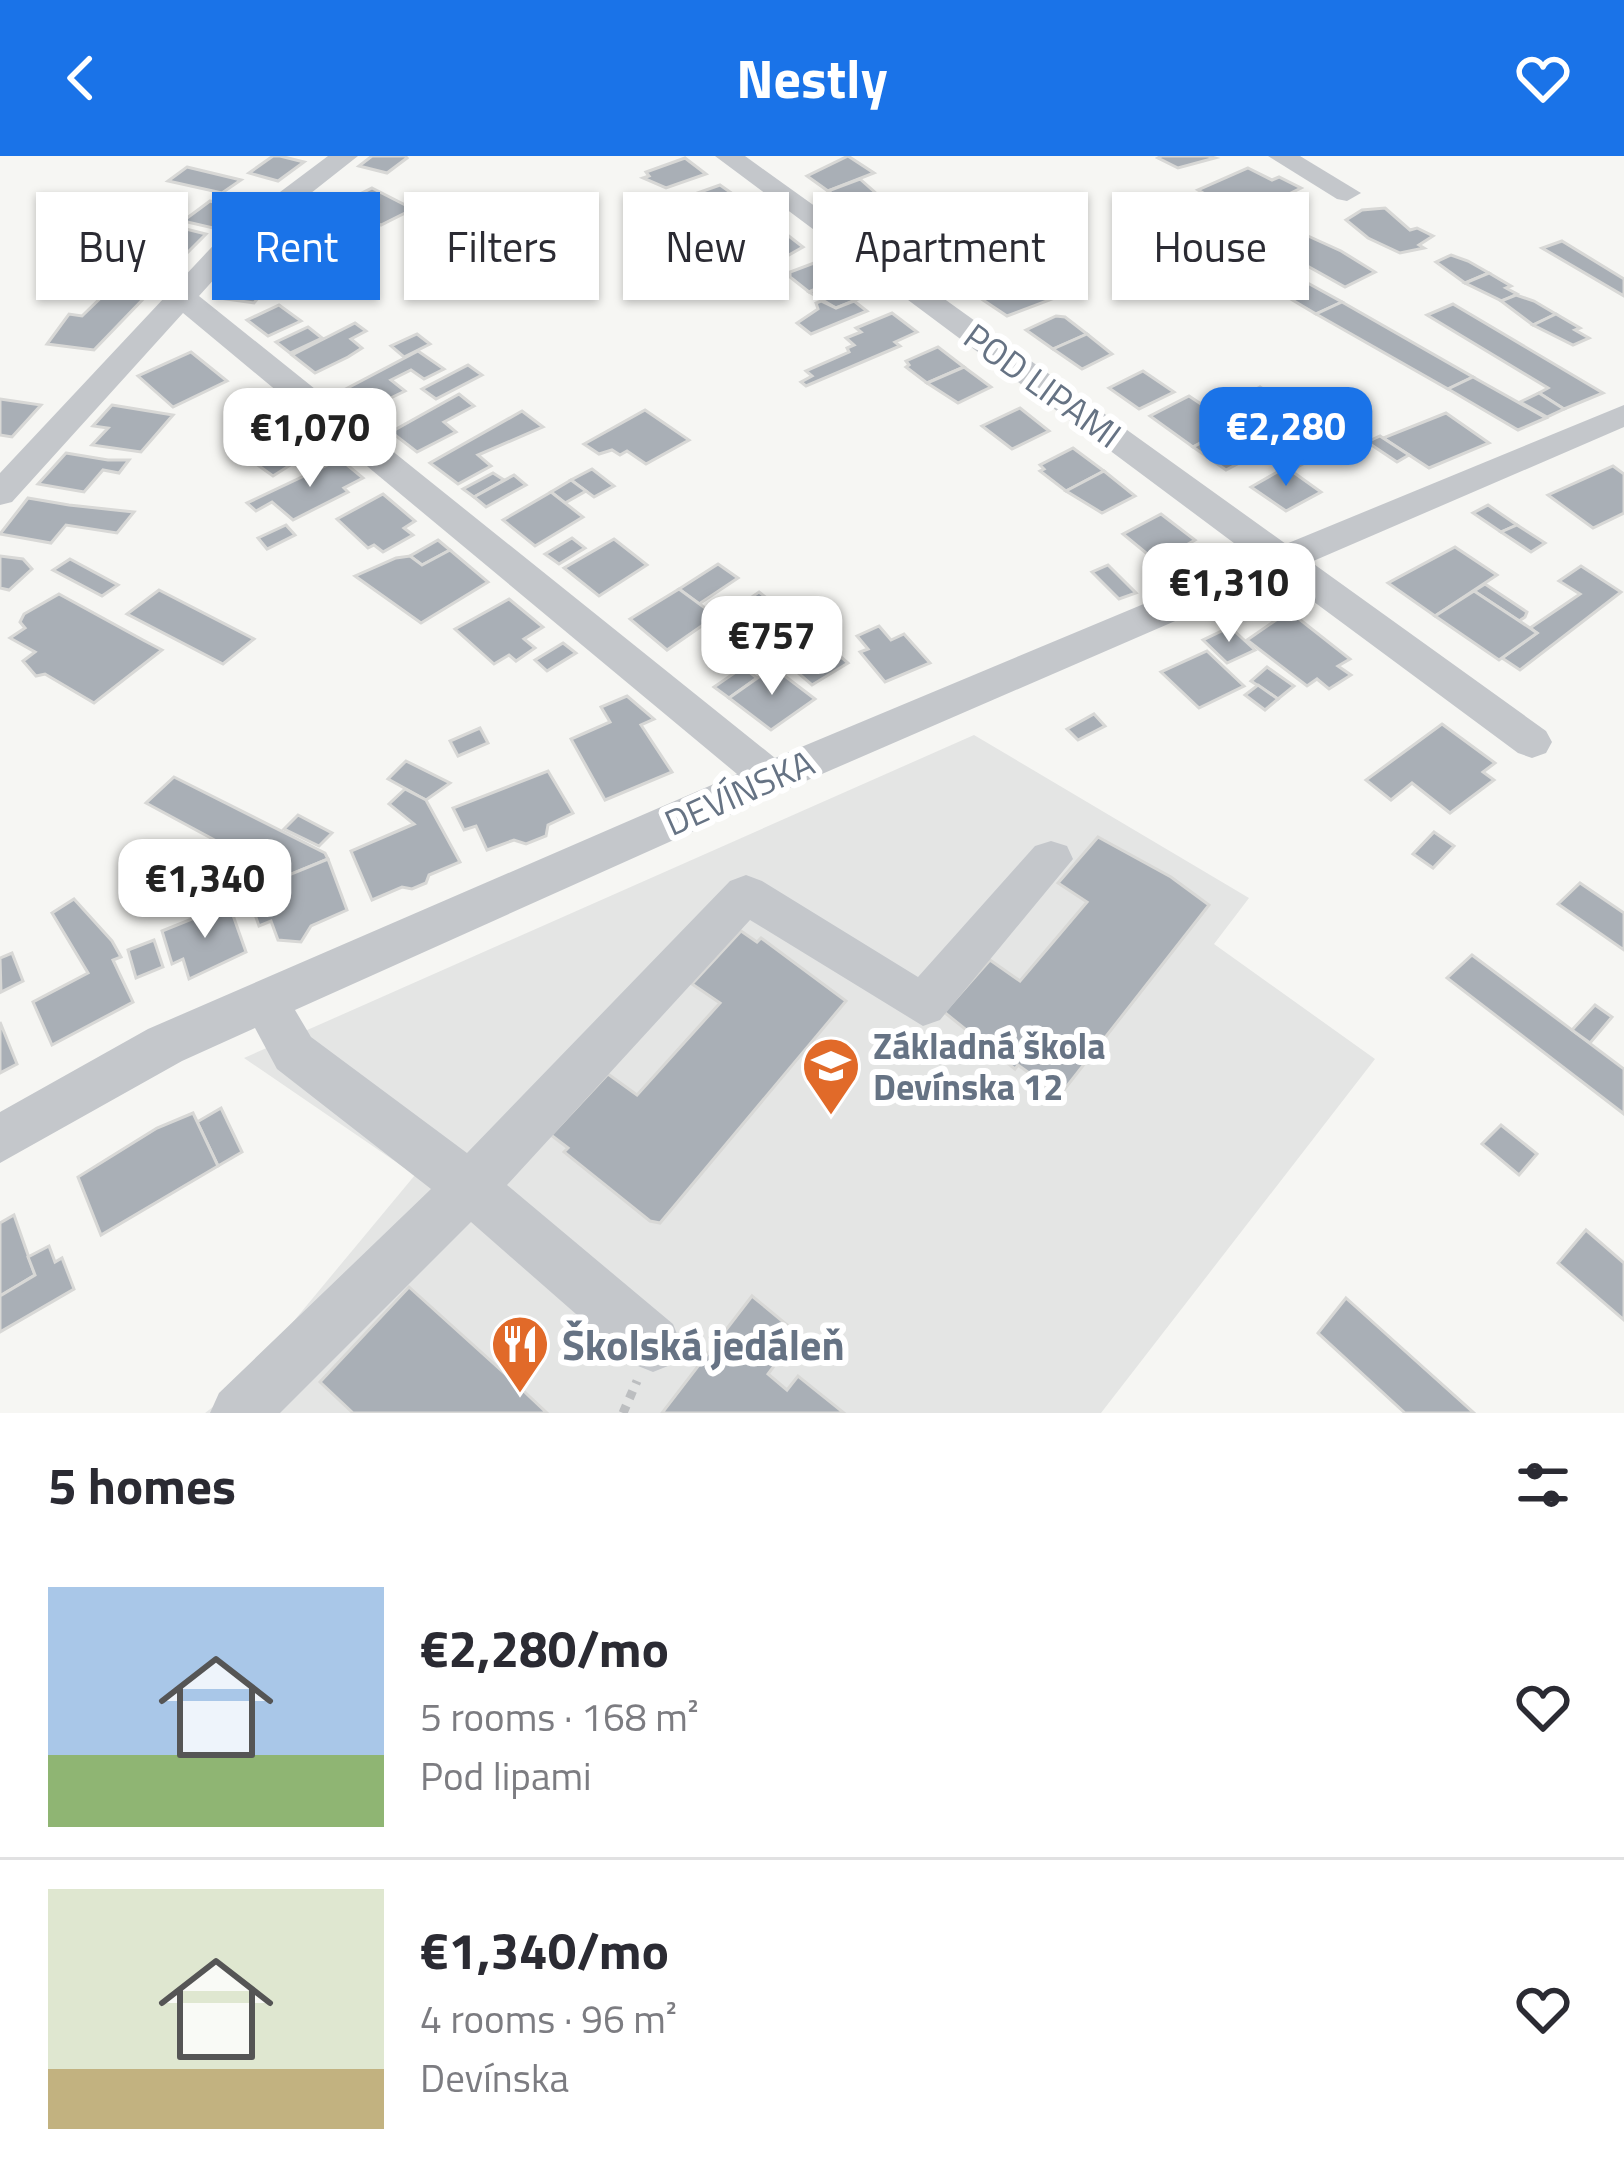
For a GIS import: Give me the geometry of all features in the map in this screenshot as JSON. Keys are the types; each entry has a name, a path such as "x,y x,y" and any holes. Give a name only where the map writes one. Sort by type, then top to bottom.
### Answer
{"street":[{"path":"188,292 234,240 346,156"},
{"name":"POD LIPAMI","path":"728,156 1532,742"},
{"path":"1281,156 1347,193"},
{"path":"0,494 181,300"},
{"path":"185,300 770,778"},
{"name":"DEVÍNSKA","path":"0,1139 165,1045 770,778 1624,416"},
{"path":"239,1413 470,1186 746,894 923,1004 1051,859"},
{"path":"265,1001 294,1053 470,1186 653,1344"}],"shaded area":[{"name":"Základná škola Devínska 12","path":"974,735 1249,898 1214,944 1375,1059 1101,1413 205,1413 239,1387 415,1175 244,1058"}],"building":[{"path":"273,156 304,162 278,181 249,173"},
{"path":"372,156 407,158 387,173 359,166"},
{"path":"848,156 874,173 828,191 807,176"},
{"path":"685,158 706,174 666,188 643,178 649,176 646,172"},
{"path":"1158,158 1215,158 1178,168"},
{"path":"187,167 241,180 223,192 168,181"},
{"path":"1248,168 1301,188 1293,192 1198,190"},
{"path":"860,179 875,192 829,192"},
{"path":"720,185 730,192 700,192"},
{"path":"380,192 404,204 404,214 381,225"},
{"path":"212,202 212,228 188,222 188,217"},
{"path":"1385,208 1410,230 1417,228 1433,236 1419,245 1424,248 1400,253 1368,238 1346,220 1362,210"},
{"path":"188,230 206,234 188,252"},
{"path":"789,236 803,247 789,255"},
{"path":"1309,236 1375,272 1345,287 1309,267"},
{"path":"1562,241 1624,279 1624,296 1542,248"},
{"path":"1451,255 1489,273 1465,283 1436,262"},
{"path":"813,263 813,290 790,277 790,272"},
{"path":"1489,273 1517,294 1502,301 1465,283"},
{"path":"1309,284 1342,302 1316,314 1292,300 1309,300"},
{"path":"1516,295 1556,314 1533,325 1501,301"},
{"path":"99,300 142,300 94,350 47,344 69,314 82,316"},
{"path":"822,300 856,300 836,308"},
{"path":"983,300 1049,300 1007,316"},
{"path":"854,301 867,311 811,334 797,323 818,309 816,303 836,308"},
{"path":"1342,302 1473,377 1448,389 1316,314"},
{"path":"1453,304 1603,393 1564,409 1539,393 1548,388 1427,315"},
{"path":"279,305 301,321 268,336 247,320"},
{"path":"892,313 917,332 895,342 900,346 806,386 801,382 812,376 806,371 849,352 847,348 854,345 846,338 861,332 856,328"},
{"path":"1556,314 1589,338 1573,345 1533,325"},
{"path":"1056,316 1065,317 1087,334 1053,349 1026,330"},
{"path":"355,323 366,331 351,339 362,348 348,357 315,373 292,355"},
{"path":"308,327 322,338 290,353 276,342"},
{"path":"417,334 430,344 404,357 391,346"},
{"path":"1087,334 1112,354 1082,369 1053,349"},
{"path":"938,347 964,367 927,383 906,367 906,361"},
{"path":"418,351 444,369 424,379 411,370 391,380 405,391 364,411 340,392"},
{"path":"191,352 227,381 173,407 138,376"},
{"path":"468,365 482,375 436,399 422,389"},
{"path":"964,367 991,387 958,403 927,383"},
{"path":"1143,371 1174,392 1139,409 1109,388"},
{"path":"1473,377 1546,418 1518,430 1448,389"},
{"path":"1260,387 1278,398 1244,418 1226,406"},
{"path":"1539,393 1564,409 1547,417 1520,402"},
{"path":"459,394 474,406 444,422 456,432 417,452 391,432"},
{"path":"1189,396 1207,408 1202,411 1209,415 1226,406 1244,418 1193,447 1150,416"},
{"path":"0,399 41,405 12,437 0,435"},
{"path":"112,405 173,415 141,452 92,445 108,428 93,426"},
{"path":"1020,408 1049,431 1012,449 982,426"},
{"path":"645,410 689,440 646,464 627,451 599,454 584,444"},
{"path":"522,411 543,427 478,455 491,466 458,484 430,463"},
{"path":"1446,413 1489,443 1429,468 1383,438"},
{"path":"298,425 322,445 273,476 241,453"},
{"path":"1228,429 1258,453 1226,470 1193,447"},
{"path":"1298,435 1312,444 1276,465 1262,456"},
{"path":"1380,436 1409,455 1397,462 1367,442"},
{"path":"1312,444 1324,452 1294,469 1283,461"},
{"path":"1073,448 1104,471 1066,491 1040,471 1044,469 1040,465"},
{"path":"66,453 129,460 119,473 103,470 84,492 38,484"},
{"path":"340,459 363,478 344,488 348,492 293,520 272,502 256,511 247,503"},
{"path":"1613,466 1624,474 1624,513 1593,528 1548,495"},
{"path":"1286,467 1321,492 1286,511 1251,487"},
{"path":"592,469 614,486 594,497 571,480"},
{"path":"1104,471 1135,496 1102,513 1066,491"},
{"path":"493,473 504,480 474,497 463,489"},
{"path":"514,475 526,485 486,507 474,497"},
{"path":"571,480 586,491 565,503 551,492"},
{"path":"551,492 583,517 535,546 503,520"},
{"path":"383,494 415,521 404,528 413,535 383,552 374,545 368,548 337,519"},
{"path":"28,498 134,512 117,533 66,525 51,543 0,534"},
{"path":"1488,505 1517,525 1501,532 1473,513"},
{"path":"1161,514 1195,540 1157,562 1123,534"},
{"path":"286,525 295,535 267,549 258,538"},
{"path":"1517,525 1545,543 1531,552 1501,532"},
{"path":"572,538 585,548 559,564 545,554"},
{"path":"614,539 647,565 599,596 564,568"},
{"path":"438,540 450,550 422,565 410,556"},
{"path":"1455,547 1497,575 1435,616 1388,583"},
{"path":"450,550 488,582 421,623 355,576 396,558 410,556 422,565"},
{"path":"0,556 23,559 32,569 9,590 0,588"},
{"path":"70,559 118,585 102,596 53,570"},
{"path":"718,564 738,578 699,604 679,589"},
{"path":"1108,565 1136,593 1119,599 1092,572"},
{"path":"1581,566 1621,592 1520,670 1502,658 1537,633 1530,628 1580,594 1559,581"},
{"path":"1485,584 1527,612 1525,617 1519,621 1474,591"},
{"path":"679,589 716,616 667,650 630,619"},
{"path":"159,590 254,639 223,664 127,614"},
{"path":"1474,591 1537,633 1499,660 1435,616"},
{"path":"759,592 782,610 754,629 731,611"},
{"path":"59,594 162,650 94,703 45,674 36,676 23,661 35,652 10,638 25,628 20,622 24,614"},
{"path":"509,599 543,627 524,639 535,648 516,661 509,655 494,664 455,629"},
{"path":"1289,611 1350,659 1338,666 1351,675 1329,689 1317,679 1307,686 1247,640"},
{"path":"879,626 891,640 904,634 930,663 885,682 860,652 868,649 857,636"},
{"path":"1230,627 1255,650 1227,663 1203,640"},
{"path":"563,643 576,653 547,671 535,660"},
{"path":"826,644 848,663 812,685 790,666"},
{"path":"1207,651 1244,686 1199,708 1161,672"},
{"path":"743,667 757,678 729,698 714,687"},
{"path":"773,667 815,699 771,730 729,698"},
{"path":"1267,667 1294,686 1278,699 1251,681"},
{"path":"1258,685 1278,699 1265,710 1245,695"},
{"path":"627,696 654,719 641,725 672,772 605,800 571,739 610,722 601,707"},
{"path":"1094,714 1105,726 1078,740 1067,729"},
{"path":"1442,724 1495,763 1483,772 1494,780 1450,813 1412,783 1391,800 1366,780"},
{"path":"480,728 488,743 458,756 450,741"},
{"path":"406,761 450,783 426,800 388,779"},
{"path":"548,771 573,813 548,825 546,836 487,850 476,826 464,830 453,808"},
{"path":"174,777 325,853 328,859 280,879 276,867 263,860 259,864 146,803"},
{"path":"405,789 426,800 460,862 429,875 426,883 372,900 351,851 414,824 389,804"},
{"path":"298,815 332,833 319,846 284,829"},
{"path":"1434,832 1454,846 1433,868 1413,854"},
{"path":"1098,837 1171,877 1209,905 1060,1095 1018,1065 1015,1069 944,1012 990,960 1020,981 1087,902 1058,883"},
{"path":"328,859 347,910 311,926 301,942 278,940 271,921 259,926 247,892"},
{"path":"1580,883 1624,913 1624,950 1558,904"},
{"path":"74,899 112,941 121,957 113,960 133,1002 52,1045 33,1002 88,973 52,913"},
{"path":"229,904 246,952 189,979 183,959 172,964 162,931"},
{"path":"741,931 757,942 761,938 846,1001 660,1223 650,1221 564,1152 568,1148 551,1135 608,1074 637,1095 720,1003 692,984"},
{"path":"154,940 163,967 136,978 128,950"},
{"path":"12,953 23,981 1,992 0,958"},
{"path":"1472,955 1624,1069 1624,1114 1447,978"},
{"path":"1595,1005 1612,1017 1590,1043 1572,1030"},
{"path":"0,1022 17,1064 0,1073"},
{"path":"221,1108 242,1152 218,1166 197,1122"},
{"path":"193,1113 218,1166 101,1235 78,1177 157,1128"},
{"path":"1501,1125 1537,1154 1519,1175 1482,1144"},
{"path":"14,1215 35,1275 0,1296 0,1223"},
{"path":"1586,1230 1624,1263 1624,1320 1558,1263"},
{"path":"49,1246 55,1262 62,1258 74,1289 0,1332 0,1296 35,1275 28,1257"},
{"path":"409,1287 547,1413 353,1413 320,1382"},
{"path":"752,1296 798,1334 768,1374 787,1390 798,1376 844,1413 662,1413"},
{"path":"1346,1298 1474,1413 1405,1413 1318,1333"}],"place":[{"name":"Základná škola Devínska 12","path":"831,1117"},
{"name":"Školská jedáleň","path":"520,1395"}]}
